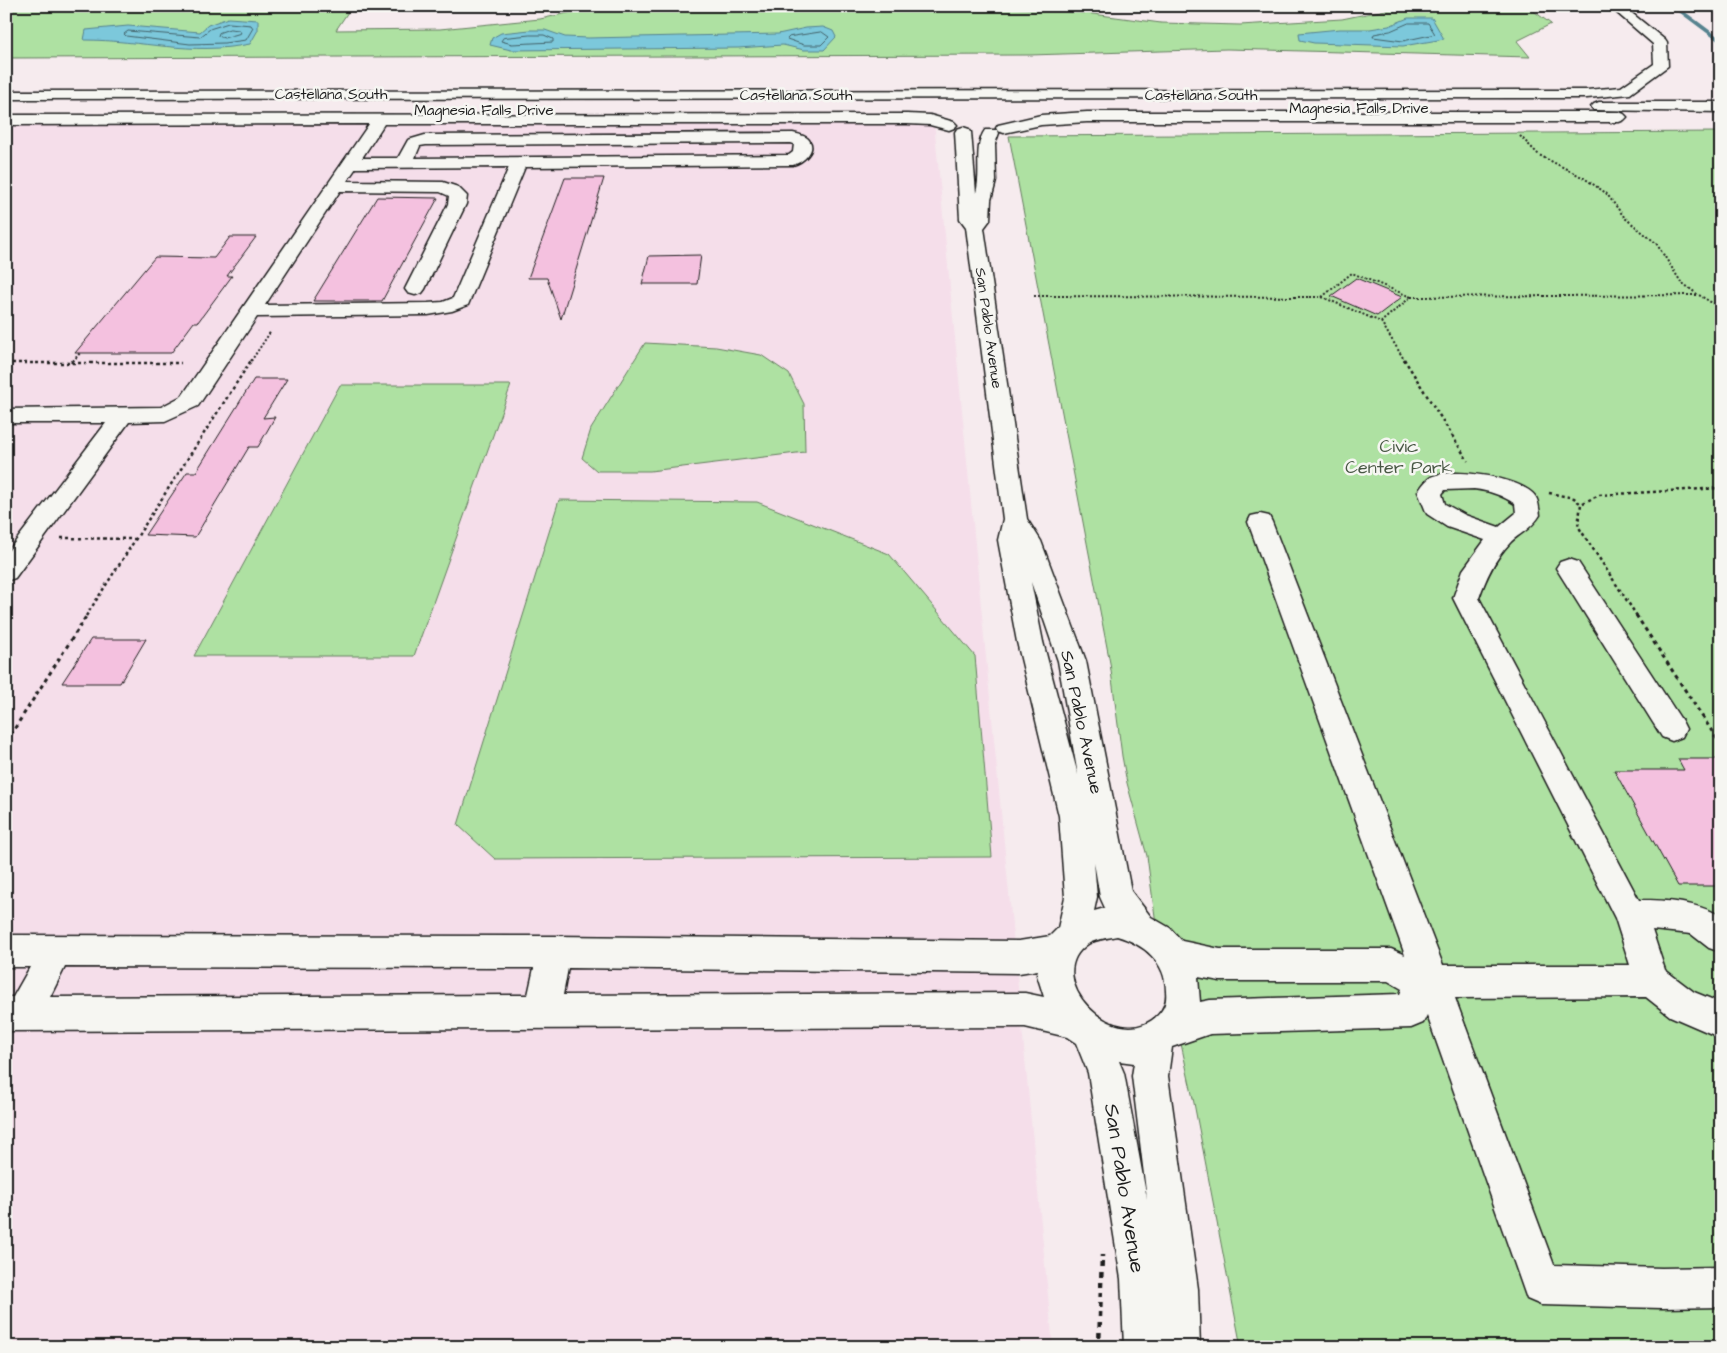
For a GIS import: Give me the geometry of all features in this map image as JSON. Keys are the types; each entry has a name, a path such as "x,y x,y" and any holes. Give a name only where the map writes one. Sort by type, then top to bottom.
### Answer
{"street":[{"name":"Castellana South","path":"6,95 1586,94 1625,91 1661,66 1660,43 1615,6"},
{"name":"Magnesia Falls Drive","path":"1000,121 1100,108 1721,107"},
{"name":"Magnesia Falls Drive","path":"6,110 954,120"},
{"path":"1696,118 1706,113 1721,112"},
{"name":"Magnesia Falls Drive","path":"1000,121 1087,117 1721,117"},
{"name":"Magnesia Falls Drive","path":"6,120 908,118 954,120"},
{"path":"6,416 165,414 190,401 380,119"},
{"path":"954,120 1000,121"},
{"name":"San Pablo Avenue","path":"954,120 969,219 975,227 1015,519 1010,540 1030,642 1074,816 1081,897 1066,942"},
{"name":"San Pablo Avenue","path":"975,227 981,220 982,200 988,181 987,144 1000,121"},
{"path":"351,163 404,163 794,160 801,154 802,142 793,138 425,140 414,143 404,163"},
{"path":"250,311 406,310 452,306 461,301 520,162"},
{"path":"335,186 440,186 452,189 455,192 458,196 457,204 415,289"},
{"path":"6,572 122,416"},
{"path":"1501,537 1456,521 1435,508 1430,492 1439,483 1490,482 1512,490 1526,500 1528,515 1516,528 1501,537 1476,570 1466,598 1630,915 1652,981 1682,1004 1721,1021"},
{"name":"San Pablo Avenue","path":"1015,519 1029,541 1072,661 1116,897 1139,927"},
{"path":"1260,522 1427,982 1540,1284 1721,1288"},
{"path":"1569,568 1672,729"},
{"path":"1630,915 1677,915 1711,927 1721,937"},
{"path":"1083,1027 1062,1003 1055,982 1055,961 1066,942 1077,930 1096,922 1117,921 1139,927 1158,939 1172,955 1182,973 1185,993 1181,1012 1163,1034"},
{"path":"6,950 554,952 1019,957 1066,942"},
{"path":"14,1014 56,951"},
{"path":"542,1013 554,952"},
{"path":"1172,955 1220,965 1391,965 1427,982 1652,981"},
{"path":"14,1014 1025,1010 1083,1027 1113,1043 1135,1044 1210,1017 1410,1011 1427,982"},
{"name":"San Pablo Avenue","path":"1083,1027 1106,1073 1141,1279 1145,1347"},
{"name":"San Pablo Avenue","path":"1163,1034 1150,1076 1178,1289 1179,1347"}],"path":[{"path":"1516,130 1528,147 1544,159 1580,176 1606,193 1625,218 1651,237 1666,255 1678,278 1699,295 1721,308"},
{"path":"1322,297 1352,273 1411,297 1699,295"},
{"path":"1034,296 1322,297 1381,322 1469,462 1473,465"},
{"path":"1381,322 1411,297"},
{"path":"6,742 206,428 274,325"},
{"path":"71,363 80,353"},
{"path":"6,363 181,363"},
{"path":"1581,504 1599,495 1721,488"},
{"path":"1542,491 1574,498 1581,504"},
{"path":"1581,504 1578,526 1719,742"},
{"path":"52,538 136,539"},
{"path":"1099,1347 1102,1252"}],"shaded area":[{"path":"934,122 1053,1347 6,1347 6,123"}],"green space":[{"path":"6,6 352,6 336,30 440,29 540,19 600,6 993,6 1085,13 1161,23 1240,25 1342,19 1405,6 1527,6 1551,24 1517,41 1530,57 1227,49 1030,55 6,58"},
{"name":"Civic Center Park","path":"1721,132 1721,1347 1241,1347 1194,1103 1158,939 1147,856 1127,783 1110,663 1009,136"},
{"path":"645,343 716,347 761,355 789,374 804,404 805,452 650,471 597,471 582,458 591,429"},
{"path":"340,385 511,385 414,656 194,656"},
{"path":"559,500 757,502 889,554 975,656 992,857 495,859 458,825"}],"water":[{"path":"228,18 258,20 258,30 250,44 228,47 187,48 84,40 86,30 128,26 200,32 208,25"},
{"path":"1408,18 1432,18 1444,39 1403,46 1314,43 1300,40 1299,33 1340,29 1370,29 1389,26"},
{"path":"823,27 833,31 836,37 824,50 804,50 783,45 738,48 511,50 490,45 492,38 501,33 530,30 545,30 565,37 588,38 778,34 806,28"}],"building":[{"path":"565,178 604,178 561,319 547,278 528,278"},
{"path":"377,197 438,198 382,301 313,301"},
{"path":"230,237 256,237 227,276 232,276 198,322 194,322 171,353 75,353 155,257 214,258"},
{"path":"701,255 697,284 642,284 649,256"},
{"path":"1356,278 1402,297 1377,316 1331,296"},
{"path":"254,379 287,379 263,418 275,417 258,447 249,447 195,537 145,535 187,472 196,472"},
{"path":"91,639 146,639 120,683 62,683"},
{"path":"1678,759 1721,759 1721,886 1678,886 1614,770 1684,770"}],"waterway":[{"path":"1674,6 1721,41"}]}
